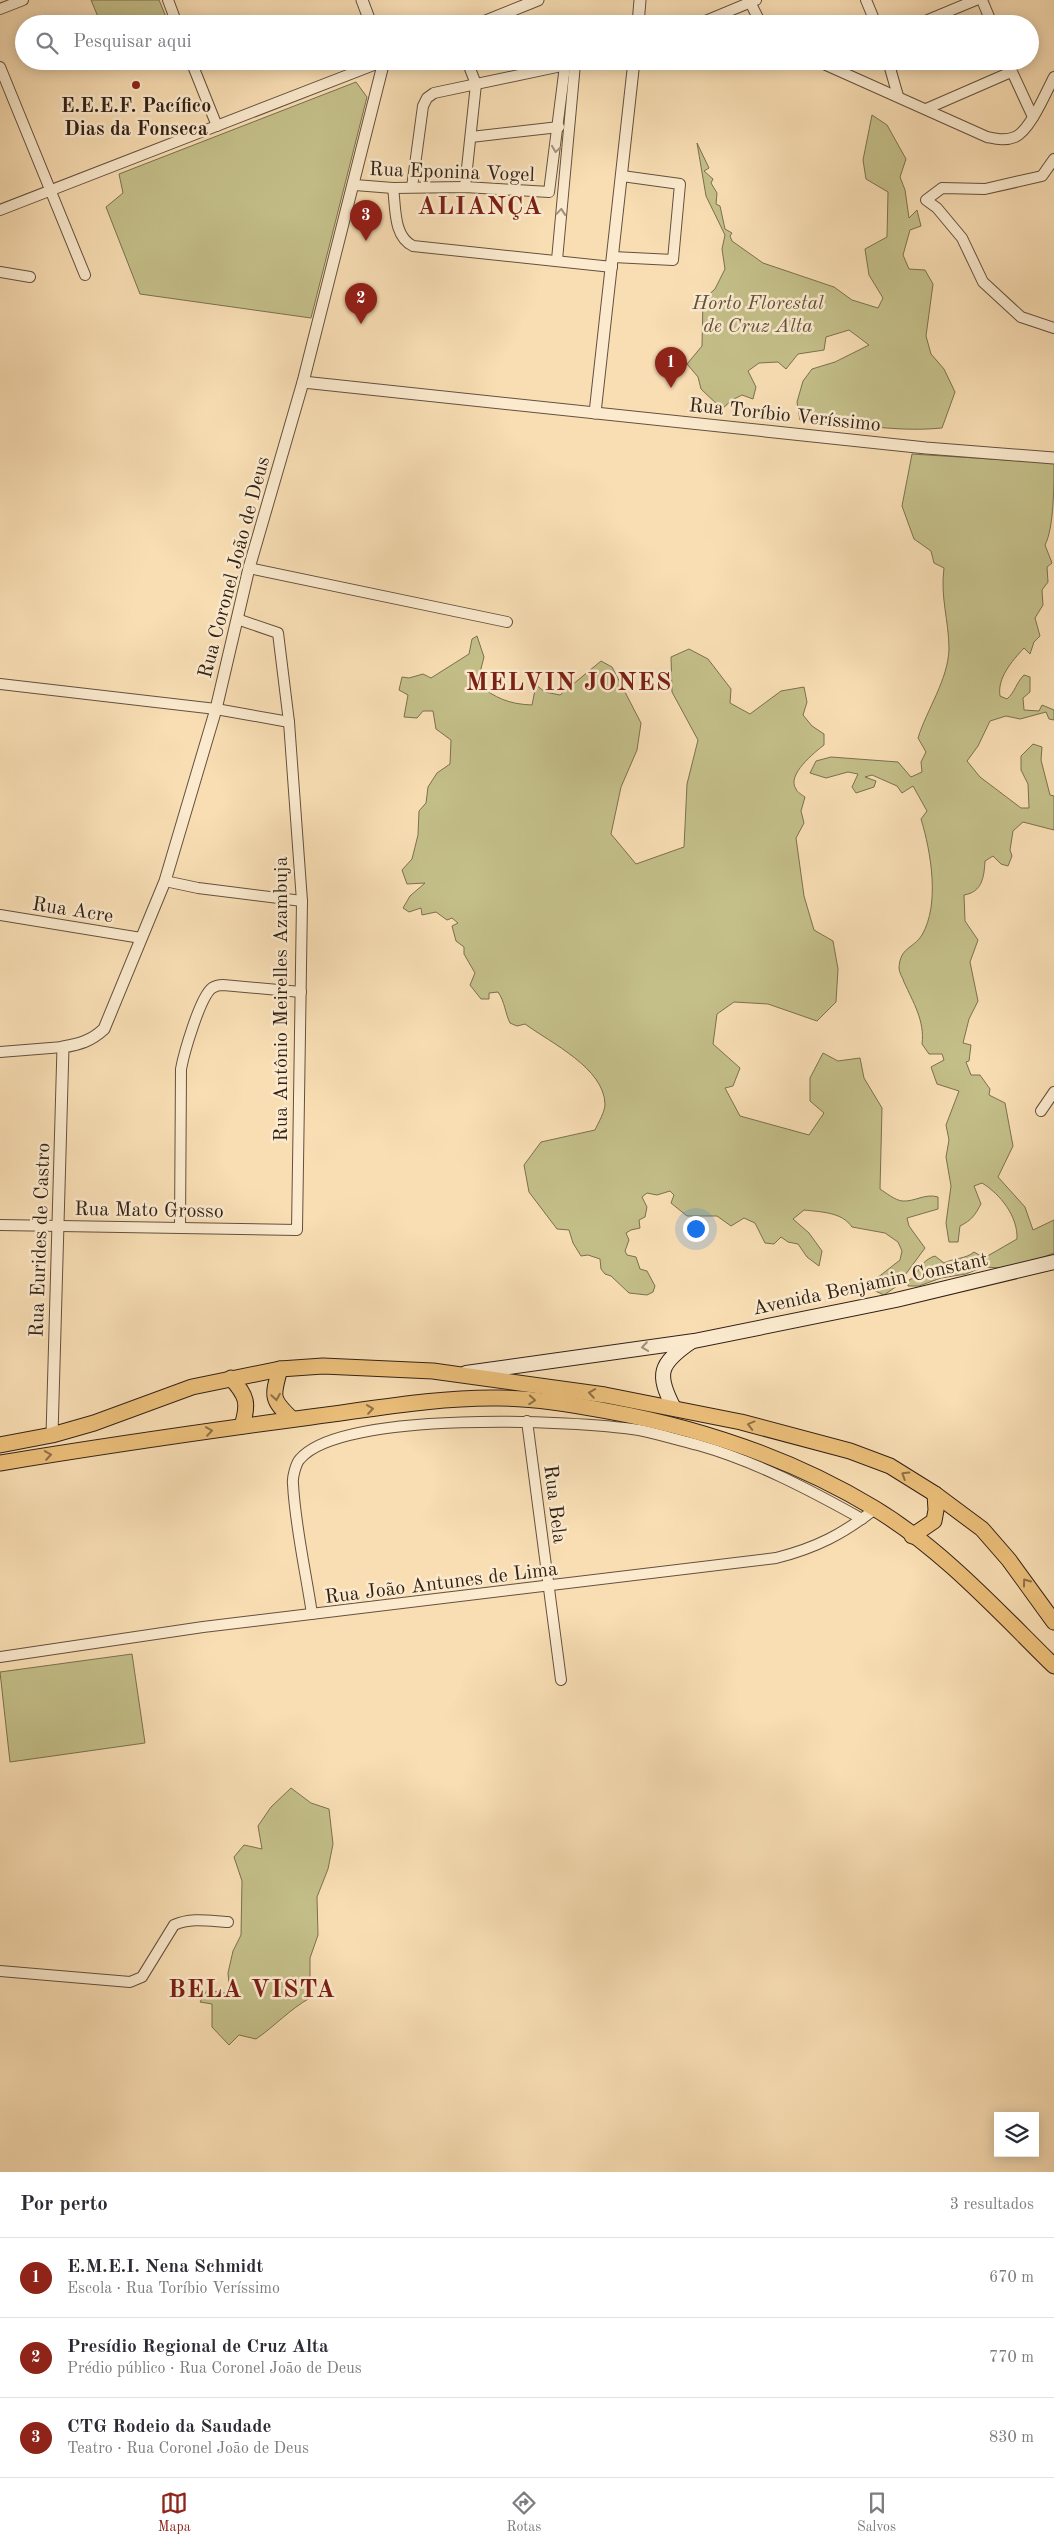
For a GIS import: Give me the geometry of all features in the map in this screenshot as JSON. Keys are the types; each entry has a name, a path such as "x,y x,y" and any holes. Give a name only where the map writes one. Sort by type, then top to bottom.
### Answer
{"main road":[{"name":"Avenida Benjamin Constant","path":"463,1373 694,1341 896,1300 1054,1262"},
{"name":"Avenida Benjamin Constant","path":"674,1408 663,1388 664,1370 670,1356 694,1341"},
{"path":"0,1445 52,1435 94,1423 192,1387 280,1369 323,1366 463,1373 605,1394 741,1422 850,1451 890,1466 935,1494 982,1529 1009,1560 1054,1622"},
{"path":"280,1369 274,1393 277,1405 292,1419"},
{"path":"231,1378 244,1392 247,1408 242,1426"},
{"path":"0,1463 242,1426 382,1407 499,1398 563,1403 642,1417 732,1441 814,1476 875,1509 950,1566 1054,1666"},
{"path":"912,1536 934,1521 936,1510 935,1494"}],"street":[{"path":"0,9 23,0"},
{"path":"168,0 174,15"},
{"path":"362,0 367,15"},
{"path":"500,15 538,0"},
{"path":"639,15 640,0"},
{"path":"866,0 872,15"},
{"path":"940,15 976,0"},
{"path":"982,0 988,15"},
{"path":"719,15 752,1 757,15"},
{"path":"0,66 85,275"},
{"path":"195,70 217,126"},
{"path":"0,210 361,70"},
{"name":"Rua Coronel João de Deus","path":"63,1047 83,1043 94,1038 104,1029 165,881 216,709 249,568 303,382 355,185 382,70"},
{"path":"465,187 476,84 471,70"},
{"path":"412,186 423,106 427,98 434,94 476,84 545,70"},
{"path":"471,137 559,127 573,70"},
{"path":"557,260 574,70"},
{"path":"595,413 633,70"},
{"path":"841,70 987,137 1003,140 1017,137 1033,117 1054,77"},
{"path":"891,70 898,96"},
{"path":"926,109 1011,72 1033,117"},
{"name":"Rua Eponina Vogel","path":"355,185 394,188 412,186 465,187 549,192 559,127"},
{"path":"1054,159 1042,176 985,189 942,188 926,200 937,208 962,238 983,282 1021,316 1054,328"},
{"path":"394,188 399,233 405,242 413,246 557,260 613,262 673,260 680,184 622,176"},
{"path":"0,272 30,276"},
{"name":"Rua Toríbio Veríssimo","path":"303,382 926,448 1054,458"},
{"path":"249,568 507,622"},
{"name":"Rua Antônio Meirelles Azambuja","path":"237,619 278,633 289,722 302,901 297,1230"},
{"path":"0,684 216,709 289,722"},
{"path":"165,881 198,888 302,901"},
{"name":"Rua Acre","path":"0,915 141,938"},
{"path":"180,1227 181,1069 184,1054 206,996 213,987 223,985 301,992"},
{"path":"0,1052 63,1047"},
{"name":"Rua Eurides de Castro","path":"52,1435 63,1047"},
{"path":"1041,1111 1054,1092"},
{"name":"Rua Mato Grosso","path":"0,1225 297,1230"},
{"path":"312,1614 292,1482 299,1459 317,1446 350,1434 384,1428 528,1421 640,1430 700,1446 780,1477 814,1492 862,1519"},
{"name":"Rua Bela","path":"528,1421 561,1680"},
{"name":"Rua João Antunes de Lima","path":"0,1657 203,1627 549,1587 776,1558 801,1552 837,1537 875,1509"},
{"path":"0,1971 130,1982 142,1977 174,1925 197,1920 228,1922"}],"green space":[{"path":"91,0 159,0 165,15 97,15"},
{"path":"356,82 367,97 311,318 140,294 106,207 123,193 119,174"},
{"name":"Horto Florestal de Cruz Alta","path":"872,115 887,125 906,159 900,177 905,190 909,218 917,210 921,226 910,230 903,255 909,269 925,270 933,284 926,336 931,354 944,369 955,392 942,428 898,429 800,420 797,402 803,381 812,369 835,362 869,345 849,330 826,337 824,350 798,354 786,369 778,362 759,363 748,371 756,387 753,399 742,395 732,400 722,409 701,389 698,377 687,364 702,346 703,300 715,289 725,269 722,249 725,235 706,196 697,143 709,168 704,171 713,179 711,183 717,193 716,204 720,206 725,229 732,233 730,236 732,241 763,263 834,287 852,300 878,308 883,298 869,275 865,249 887,237 888,192 866,179 863,160"},
{"path":"912,454 1054,463 1052,517 1045,545 1052,563 1047,567 1048,582 1042,590 1043,605 1035,618 1040,636 1034,642 1030,654 1024,648 1010,664 1003,676 1000,696 1007,699 1024,675 1030,677 1030,692 1023,698 1024,710 1039,711 1042,705 1054,710 1054,720 1049,719 1046,712 1020,719 1006,716 990,721 978,746 967,761 980,777 1021,808 1029,808 1028,784 1021,770 1021,756 1033,744 1042,747 1041,760 1050,795 1054,796 1054,830 1023,822 1013,831 1010,850 1012,856 1008,866 1001,864 993,856 985,861 981,883 975,891 964,895 965,921 978,940 970,962 978,1001 969,1019 963,1043 971,1045 969,1061 966,1062 971,1075 980,1075 990,1089 989,1095 1005,1103 1013,1146 998,1177 1025,1207 1033,1230 1054,1220 1054,1253 1030,1262 1002,1268 983,1267 966,1274 941,1278 919,1286 908,1286 909,1280 915,1277 920,1267 928,1259 935,1256 944,1263 974,1252 984,1258 1017,1239 1017,1230 1007,1206 982,1183 974,1186 981,1204 979,1208 970,1219 960,1226 958,1242 949,1242 946,1223 951,1186 946,1157 949,1140 946,1125 959,1091 937,1084 931,1067 944,1060 942,1054 929,1054 922,1044 920,1020 899,968 904,952 922,935 928,922 931,908 932,878 928,847 921,819 927,811 913,786 902,793 897,786 872,775 865,777 876,781 874,787 856,793 852,787 858,774 848,772 826,778 810,773 816,761 831,757 898,762 911,777 922,772 921,762 926,752 918,738 945,672 949,649 943,589 944,568 934,563 931,551 914,539 902,506"},
{"path":"477,636 484,657 477,684 496,697 509,702 532,705 536,685 545,692 560,695 601,661 612,667 641,723 637,750 621,787 611,834 636,864 684,847 687,784 698,740 672,692 671,657 689,649 708,659 731,689 730,703 750,714 781,691 804,687 807,702 803,715 812,726 824,734 824,745 803,764 795,777 794,783 797,790 805,797 801,811 804,823 796,838 804,896 814,930 833,941 838,969 836,1002 817,1021 768,1004 734,1002 717,1014 713,1044 740,1068 733,1086 725,1088 740,1116 809,1135 824,1113 810,1101 810,1078 823,1053 838,1061 860,1058 864,1078 882,1108 880,1189 902,1201 929,1196 938,1197 938,1209 907,1218 909,1226 925,1248 897,1286 884,1295 873,1290 872,1282 900,1260 902,1251 898,1242 885,1233 852,1227 843,1218 824,1212 804,1210 793,1219 809,1233 822,1251 819,1266 807,1257 798,1244 788,1242 781,1237 774,1244 765,1243 755,1223 744,1218 731,1226 717,1216 687,1216 671,1203 674,1195 670,1191 657,1195 647,1193 642,1197 647,1207 645,1217 639,1220 640,1228 626,1233 629,1240 625,1251 627,1255 636,1257 640,1269 647,1271 655,1286 653,1292 647,1295 629,1293 611,1276 605,1274 601,1269 600,1259 588,1255 581,1256 573,1243 569,1230 557,1229 529,1192 524,1165 541,1142 595,1130 605,1107 602,1091 596,1079 586,1068 561,1048 525,1024 517,1026 510,1023 498,992 489,993 489,999 481,999 470,985 475,973 464,954 464,947 456,941 452,926 458,923 452,918 447,920 436,912 422,915 421,908 409,912 403,908 410,896 425,883 407,884 402,870 412,859 418,835 419,811 426,803 428,787 437,773 450,764 451,740 436,729 433,711 423,711 417,718 404,717 408,695 399,690 402,677 409,678 423,674 431,678 469,654 472,639"},
{"path":"132,1654 145,1743 10,1762 0,1672"},
{"path":"291,1788 311,1803 329,1809 333,1844 328,1869 317,1897 318,1935 310,1958 310,1998 256,2039 239,2035 229,2045 212,2027 212,2004 200,2002 207,1990 230,1994 228,1973 233,1951 241,1935 242,1881 234,1857 244,1845 262,1849 258,1826 271,1807"}],"place":[{"name":"E.E.E.F. Pacífico Dias da Fonseca","path":"136,85"},
{"name":"CTG Rodeio da Saudade","path":"366,241"},
{"name":"Presídio Regional de Cruz Alta","path":"361,324"},
{"name":"E.M.E.I. Nena Schmidt","path":"671,388"}],"district":[{"name":"ALIANÇA","path":"480,205"},
{"name":"MELVIN JONES","path":"569,681"},
{"name":"BELA VISTA","path":"252,1988"}]}
